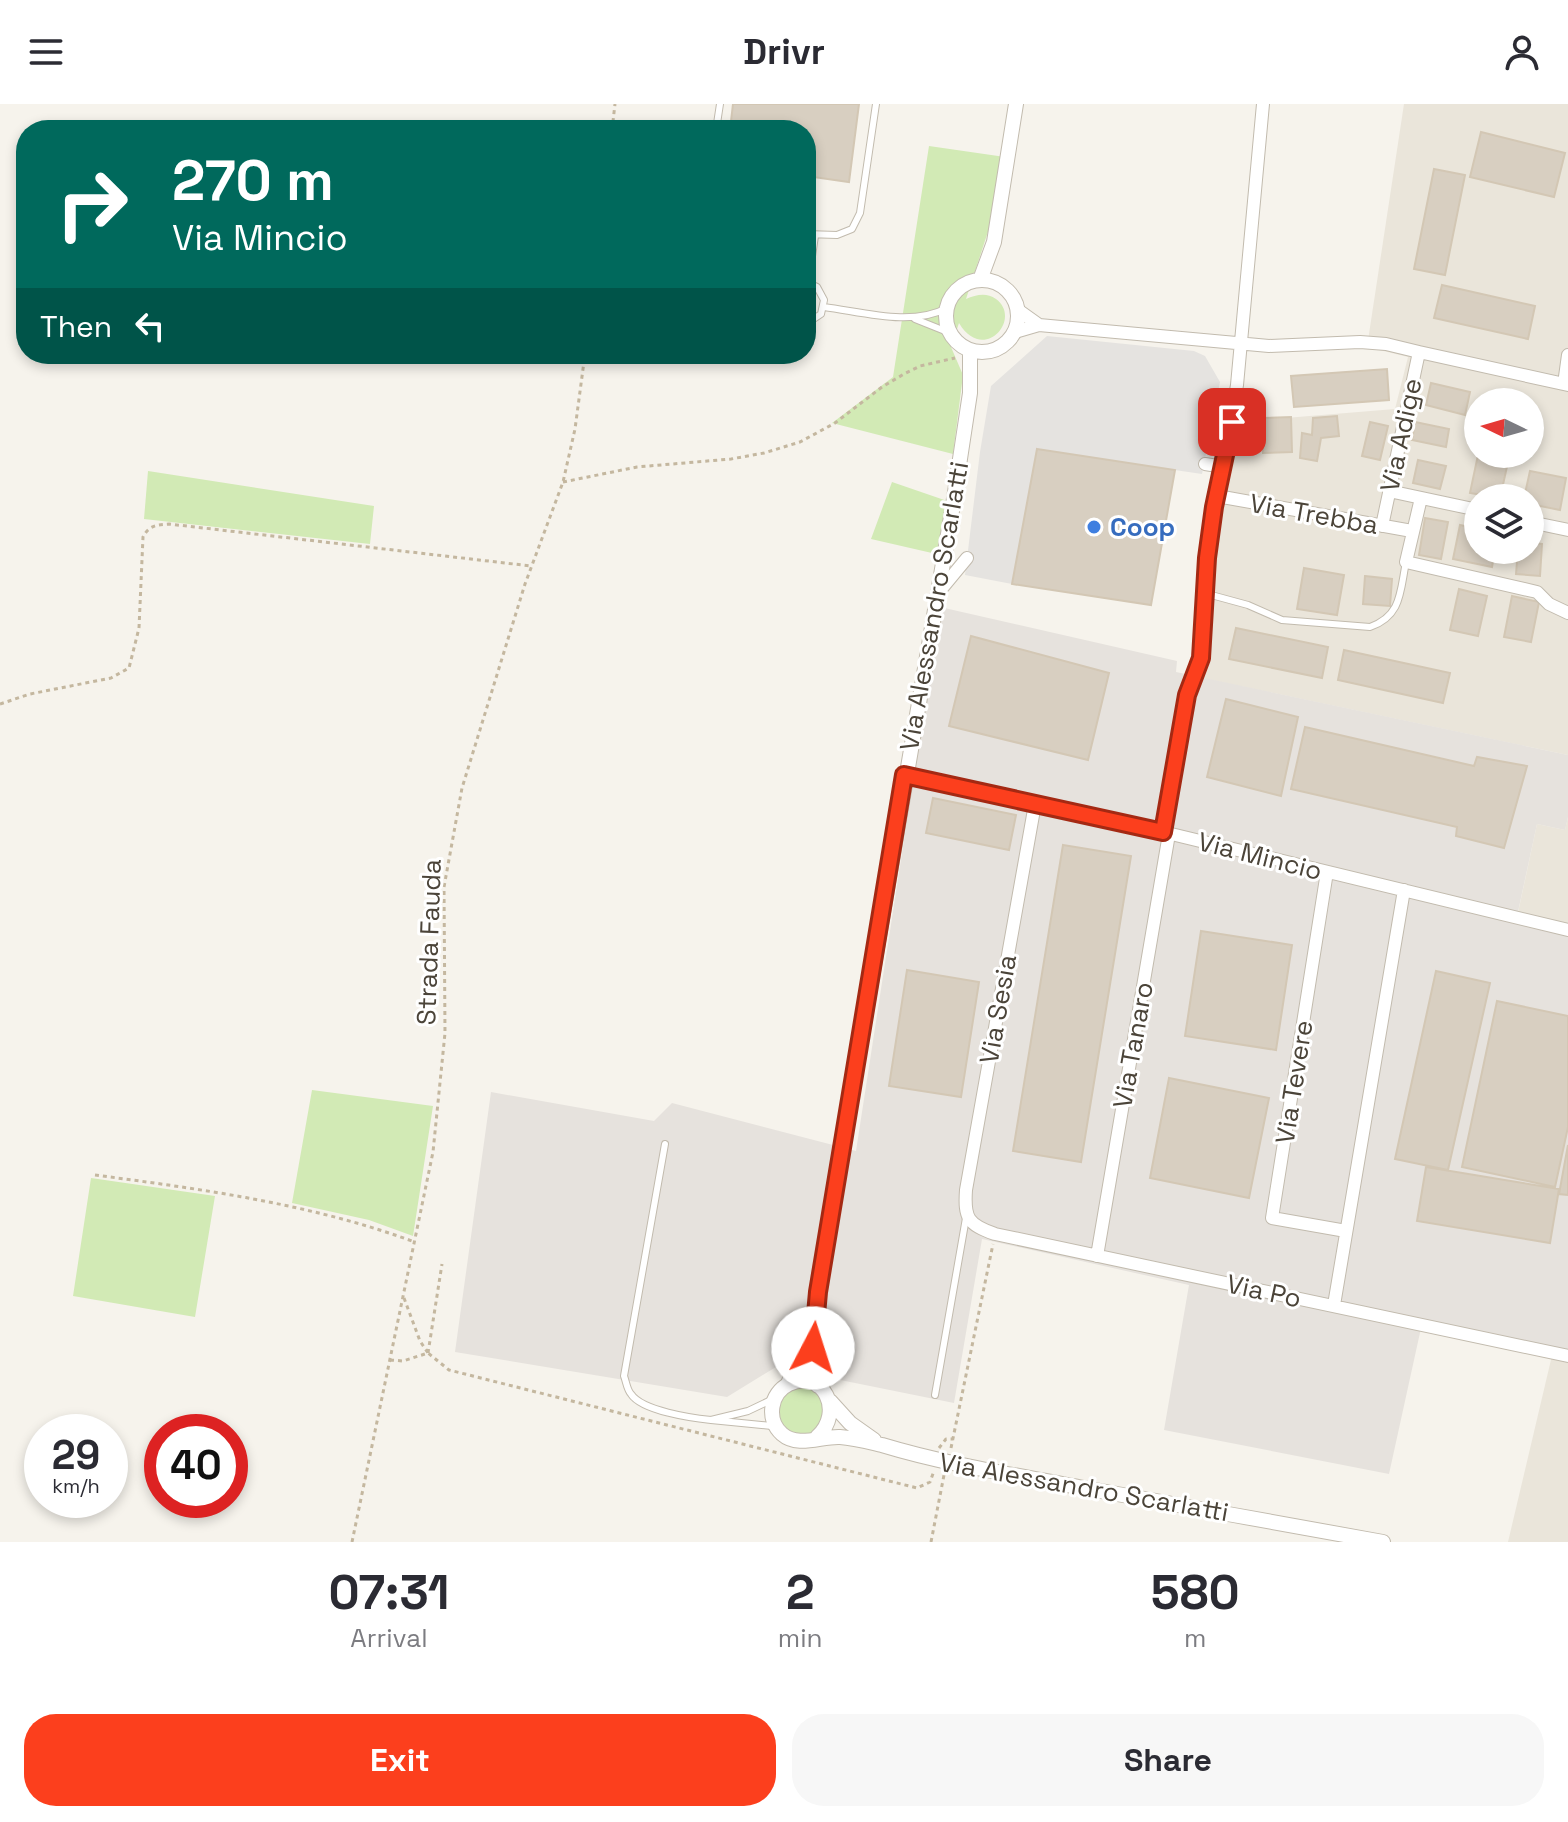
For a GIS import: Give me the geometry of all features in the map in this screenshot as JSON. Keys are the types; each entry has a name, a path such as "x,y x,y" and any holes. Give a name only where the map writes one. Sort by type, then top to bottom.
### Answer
{"street":[{"path":"980,280 994,242 1016,104"},
{"name":"Via Tanaro","path":"1097,1256 1187,695 1201,658 1204,593 1237,385 1263,104"},
{"path":"994,242 998,284"},
{"path":"1039,325 1015,332 1000,348 989,352 970,351 950,333 947,308 956,292 980,280 998,284 1007,290 1018,310 1039,325 1106,337 1299,347 1360,342 1419,352"},
{"path":"1015,332 1018,310"},
{"name":"Via Alessandro Scarlatti","path":"818,1386 813,1348 818,1292 970,393 970,351"},
{"name":"Via Alessandro Scarlatti","path":"970,393 989,352"},
{"name":"Via Adige","path":"1382,526 1419,352 1566,384"},
{"path":"1566,384 1568,355"},
{"path":"1205,464 1224,467"},
{"path":"1389,491 1464,507"},
{"name":"Via Trebba","path":"1217,496 1412,531"},
{"path":"1421,498 1406,562 1537,592 1549,604 1568,613"},
{"path":"1544,525 1568,530"},
{"path":"936,596 967,558"},
{"name":"Via Mincio","path":"904,775 1166,833 1568,930"},
{"name":"Via Sesia","path":"966,1215 966,1190 1035,804"},
{"name":"Via Tevere","path":"1327,872 1272,1218 1346,1231"},
{"path":"1334,1305 1404,890"},
{"name":"Via Po","path":"966,1215 978,1228 995,1234 1568,1356"},
{"name":"Via Alessandro Scarlatti","path":"788,1384 802,1352 818,1292"},
{"path":"798,1381 818,1386 830,1401 830,1422 817,1437 798,1442 781,1434 775,1426 771,1408 774,1399 788,1384 798,1381"},
{"name":"Via Alessandro Scarlatti","path":"830,1401 850,1423 881,1445"},
{"name":"Via Alessandro Scarlatti","path":"817,1437 842,1437 1383,1542"}],"lane":[{"path":"816,236 837,235 852,229 860,213 876,104"},
{"path":"816,289 822,293 824,307 816,319"},
{"path":"824,307 911,318 950,333"},
{"path":"911,318 947,308"},
{"path":"1204,593 1248,605 1282,620 1370,627 1381,623 1397,607 1406,562"},
{"path":"665,1144 624,1376 631,1395 644,1404 689,1418 775,1426"},
{"path":"935,1395 966,1215"},
{"path":"711,1420 748,1411 774,1399"}],"path":[{"path":"563,482 637,467 731,459 788,446 835,423 904,374 970,351"},
{"name":"Strada Fauda","path":"352,1542 412,1241 433,1152 445,1033 444,887 454,821 531,566 563,482 575,429 584,364"},
{"path":"0,704 55,688 111,678 129,668 139,628 143,537 147,529 157,525 531,566"},
{"path":"95,1175 192,1188 305,1211 382,1230 412,1241"},
{"path":"943,1458 953,1439 995,1234"},
{"path":"403,1295 420,1341 428,1353 442,1264"},
{"path":"931,1542 943,1458 942,1441 953,1439"}],"shaded area":[{"path":"1404,104 1568,104 1568,755 1197,677 1209,568 1236,422 1395,409 1408,357 1367,347"},
{"path":"1047,336 1194,351 1205,356 1220,382 1202,474 1038,450 1012,584 965,575 991,386"},
{"path":"940,607 1177,661 1176,672 1568,755 1568,817 1565,830 1537,824 1516,921 1568,934 1568,1350 1423,1319 1389,1474 1164,1430 1189,1285 982,1239 954,1403 776,1367 727,1397 455,1352 491,1092 654,1121 672,1103 856,1151"},
{"path":"1568,817 1568,934 1516,922 1537,824 1565,830"},
{"path":"1554,1347 1568,1350 1568,1542 1508,1542"}],"green space":[{"path":"929,146 1012,158 966,299 988,295 1003,307 1005,317 997,334 988,339 969,335 959,323 951,347 963,375 953,454 832,423 893,377"},
{"path":"148,471 374,506 370,544 144,519"},
{"path":"892,482 956,504 945,556 871,539"},
{"path":"312,1090 433,1106 413,1236 369,1220 292,1203"},
{"path":"91,1178 215,1196 195,1317 73,1296"},
{"path":"801,1387 818,1394 825,1411 818,1428 801,1435 784,1428 777,1411 784,1394"}],"building":[{"path":"733,104 859,104 849,182 816,177 816,120 731,120"},
{"path":"1481,132 1565,153 1554,197 1470,177"},
{"path":"1434,169 1465,175 1445,275 1414,269"},
{"path":"1442,285 1535,306 1528,339 1434,318"},
{"path":"1387,369 1389,400 1294,407 1291,376"},
{"path":"1431,383 1464,391 1464,415 1426,405"},
{"path":"1337,416 1339,436 1321,438 1317,461 1300,458 1302,433 1312,435 1313,418"},
{"path":"1291,417 1292,452 1263,453 1262,418"},
{"path":"1370,422 1388,426 1380,460 1362,456"},
{"path":"1415,422 1449,429 1446,447 1412,440"},
{"name":"Coop","path":"1037,449 1175,470 1151,605 1012,584"},
{"path":"1418,460 1446,466 1440,489 1413,483"},
{"path":"1475,468 1507,468 1503,484 1472,484"},
{"path":"1530,471 1566,478 1560,510 1544,507 1544,484 1527,484"},
{"path":"1425,518 1448,522 1441,559 1419,555"},
{"path":"1460,525 1464,526 1464,561 1453,559"},
{"path":"1517,564 1541,564 1540,576 1516,574"},
{"path":"1304,568 1344,575 1337,615 1297,609"},
{"path":"1365,576 1392,579 1390,606 1363,604"},
{"path":"1459,589 1487,596 1478,636 1450,630"},
{"path":"1512,596 1539,602 1531,642 1504,637"},
{"path":"1236,628 1328,647 1322,678 1229,659"},
{"path":"971,636 1109,673 1088,760 949,726"},
{"path":"1344,650 1450,673 1443,703 1338,680"},
{"path":"1226,699 1298,717 1281,796 1207,777"},
{"path":"1305,727 1474,766 1477,757 1527,766 1504,848 1456,836 1457,827 1291,789"},
{"path":"933,798 1016,815 1009,850 926,833"},
{"path":"1063,845 1131,856 1081,1162 1013,1151"},
{"path":"1201,931 1292,945 1276,1050 1185,1036"},
{"path":"907,970 979,982 961,1097 889,1086"},
{"path":"1436,971 1490,983 1448,1170 1395,1159"},
{"path":"1497,1001 1568,1016 1568,1127 1555,1187 1462,1167"},
{"path":"1169,1078 1269,1098 1249,1198 1150,1178"},
{"path":"1568,1145 1568,1195 1559,1194"},
{"path":"1426,1167 1559,1189 1550,1243 1417,1221"}],"place":[{"name":"Coop","path":"1094,527"}],"route":[{"path":"813,1348 818,1292 904,775 1163,832 1187,695 1201,658 1207,558 1232,422"}]}
